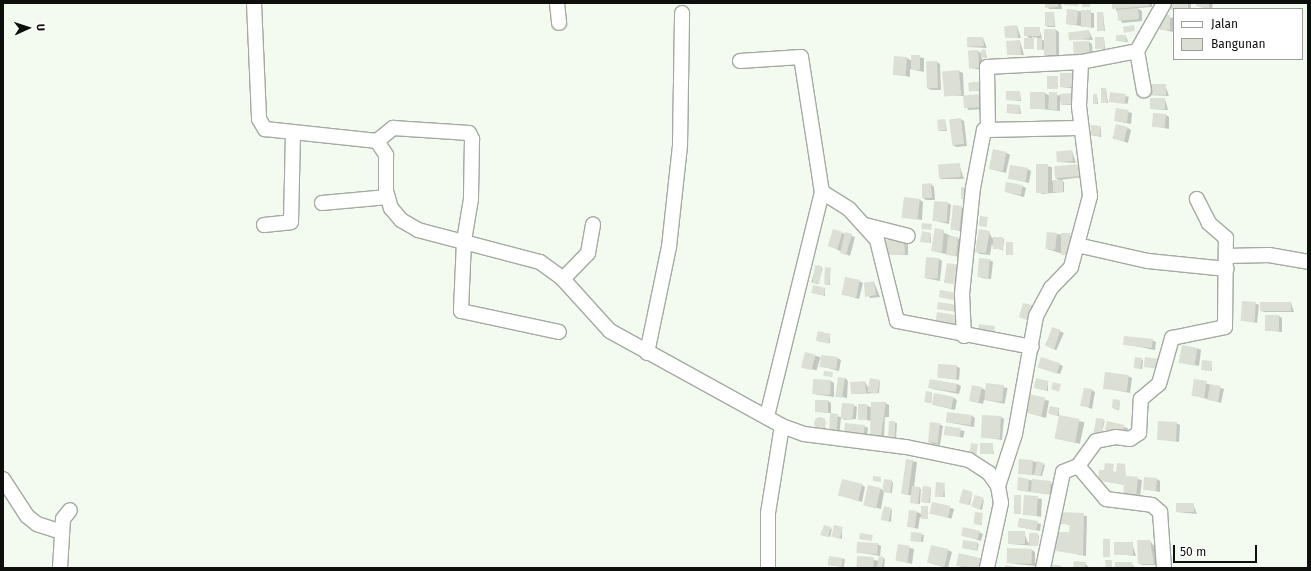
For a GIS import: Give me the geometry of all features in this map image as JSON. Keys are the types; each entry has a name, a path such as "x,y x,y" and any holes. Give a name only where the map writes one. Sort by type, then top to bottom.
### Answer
{"street":[{"path":"254,3 258,119 265,129 377,142 393,128 469,133 472,139 471,198 464,241 462,312 559,332"},
{"path":"557,3 559,23"},
{"path":"1144,90 1137,51 1164,3"},
{"path":"647,353 669,247 680,145 682,13"},
{"path":"988,127 987,67 1081,62 1137,51"},
{"path":"740,61 801,57 822,192 766,416"},
{"path":"998,486 1015,434 1032,346 1036,316 1051,288 1071,267 1090,196 1081,128 1081,62"},
{"path":"964,336 962,294 973,188 984,130 988,127 1081,128"},
{"path":"264,225 291,222 293,133"},
{"path":"377,142 386,155 388,197 401,220 418,230 540,262 564,279 610,331 647,353 782,426 804,434 906,447 969,460 989,473 998,486 1001,503 987,568"},
{"path":"822,192 850,209 877,240 884,258 897,321 964,336 1032,346"},
{"path":"322,203 388,197"},
{"path":"1043,568 1059,483 1063,472 1078,466 1096,441 1116,437 1130,439 1139,433 1141,399 1159,384 1172,338 1225,327 1227,262 1226,238 1209,223 1197,199"},
{"path":"564,279 588,254 593,224"},
{"path":"865,225 908,236"},
{"path":"1076,245 1148,261 1227,262 1269,255 1308,262"},
{"path":"768,568 768,513 782,426"},
{"path":"1078,466 1106,499 1152,505 1160,512 1164,568"},
{"path":"3,479 27,516 37,524 62,532"},
{"path":"60,568 63,519 70,510"}],"building":[{"path":"1045,3 1058,3 1058,7 1045,8"},
{"path":"1064,3 1078,3 1078,6 1064,5"},
{"path":"1082,3 1090,3 1090,7 1082,7"},
{"path":"1112,3 1149,3 1149,6 1112,9"},
{"path":"1171,3 1188,3 1188,8 1173,8 1173,10 1171,10"},
{"path":"1196,3 1209,3 1209,8 1196,6"},
{"path":"1138,8 1139,19 1118,21 1117,10"},
{"path":"1067,9 1078,10 1077,25 1066,24"},
{"path":"1081,10 1091,10 1091,27 1081,27"},
{"path":"1045,12 1054,12 1054,26 1045,26"},
{"path":"1097,12 1103,12 1104,31 1097,31"},
{"path":"1160,15 1170,15 1170,30 1160,30"},
{"path":"1017,25 1018,37 1005,38 1004,26"},
{"path":"1134,25 1135,31 1124,33 1123,27"},
{"path":"1024,27 1040,27 1040,36 1024,36"},
{"path":"1044,29 1056,29 1056,55 1044,55"},
{"path":"1089,30 1090,38 1069,40 1068,33"},
{"path":"1116,35 1126,35 1126,41 1116,41"},
{"path":"967,37 983,37 984,46 967,47"},
{"path":"1095,37 1104,37 1104,49 1095,49"},
{"path":"1024,38 1034,38 1034,49 1024,49"},
{"path":"1037,38 1042,38 1042,50 1037,50"},
{"path":"1020,40 1021,54 1007,55 1006,41"},
{"path":"1089,41 1090,58 1074,59 1073,42"},
{"path":"985,49 986,58 981,58 981,50"},
{"path":"978,50 979,68 969,68 968,51"},
{"path":"911,55 920,55 920,70 911,70"},
{"path":"894,56 907,57 906,76 893,75"},
{"path":"926,61 937,61 938,88 927,88"},
{"path":"959,70 961,95 944,96 942,71"},
{"path":"1060,73 1076,73 1076,87 1060,87"},
{"path":"1047,76 1058,76 1058,89 1047,89"},
{"path":"984,81 985,90 969,92 968,83"},
{"path":"1147,84 1166,84 1166,95 1147,95"},
{"path":"1101,88 1106,88 1107,103 1101,103"},
{"path":"1006,91 1020,91 1020,100 1006,100"},
{"path":"1030,92 1045,92 1045,109 1030,109"},
{"path":"1049,92 1057,92 1057,110 1048,109"},
{"path":"1110,92 1126,94 1125,104 1109,102"},
{"path":"1072,93 1073,104 1061,105 1060,94"},
{"path":"983,94 984,107 964,108 963,95"},
{"path":"1093,94 1097,94 1097,104 1093,104"},
{"path":"1150,98 1165,98 1165,109 1150,109"},
{"path":"1007,104 1020,105 1019,114 1006,113"},
{"path":"1116,108 1129,110 1127,123 1114,121"},
{"path":"1153,113 1166,114 1165,128 1152,127"},
{"path":"961,118 964,144 952,145 949,119"},
{"path":"945,119 946,130 938,131 937,120"},
{"path":"1116,124 1128,127 1124,141 1112,139"},
{"path":"1091,125 1101,126 1100,136 1090,135"},
{"path":"993,149 1007,152 1003,171 989,169"},
{"path":"1072,150 1073,161 1057,162 1056,151"},
{"path":"960,163 961,177 939,179 938,165"},
{"path":"1036,164 1048,164 1048,193 1036,193"},
{"path":"1080,164 1081,176 1055,178 1054,166"},
{"path":"1010,165 1028,168 1026,182 1008,179"},
{"path":"1053,180 1063,180 1063,192 1053,192"},
{"path":"1006,182 1023,185 1021,195 1004,192"},
{"path":"931,183 932,198 922,198 922,184"},
{"path":"961,187 964,187 964,199 961,199"},
{"path":"904,197 920,199 917,220 901,218"},
{"path":"934,201 948,202 947,222 933,221"},
{"path":"953,205 962,206 959,231 950,230"},
{"path":"980,216 988,217 987,227 979,226"},
{"path":"922,223 932,224 931,230 921,229"},
{"path":"935,228 944,230 942,252 931,251"},
{"path":"833,229 843,232 837,249 828,246"},
{"path":"979,229 990,231 986,254 975,252"},
{"path":"922,231 931,233 930,243 920,242"},
{"path":"845,232 852,234 846,255 840,253"},
{"path":"1047,232 1057,233 1055,250 1045,249"},
{"path":"1061,233 1070,233 1070,255 1061,255"},
{"path":"948,236 958,237 956,256 946,255"},
{"path":"993,237 1003,237 1003,249 993,249"},
{"path":"904,239 905,254 886,255 885,240"},
{"path":"1006,242 1013,242 1013,255 1006,255"},
{"path":"926,257 939,258 938,279 925,278"},
{"path":"979,258 990,259 988,278 977,277"},
{"path":"947,263 960,265 957,285 944,283"},
{"path":"815,265 822,266 819,284 812,283"},
{"path":"825,267 831,268 829,285 824,284"},
{"path":"845,277 860,280 856,298 842,295"},
{"path":"874,281 876,295 865,297 864,283"},
{"path":"813,285 826,288 824,296 811,293"},
{"path":"940,290 959,293 957,301 939,297"},
{"path":"1242,301 1256,302 1255,322 1241,321"},
{"path":"938,302 956,305 955,312 937,309"},
{"path":"1260,302 1291,302 1291,311 1260,311"},
{"path":"1023,303 1032,305 1027,320 1019,317"},
{"path":"937,312 957,315 955,329 935,326"},
{"path":"1265,315 1279,315 1279,331 1265,331"},
{"path":"979,324 995,326 994,334 978,332"},
{"path":"1052,327 1061,330 1054,349 1046,346"},
{"path":"818,331 831,334 828,344 816,341"},
{"path":"1124,336 1153,339 1152,348 1123,345"},
{"path":"1182,345 1198,348 1194,366 1179,363"},
{"path":"805,352 816,355 811,370 801,367"},
{"path":"821,355 838,357 836,369 820,367"},
{"path":"1041,357 1060,363 1057,374 1038,367"},
{"path":"1135,357 1142,358 1140,369 1133,368"},
{"path":"1145,357 1159,359 1157,369 1144,367"},
{"path":"1202,360 1212,361 1211,371 1201,370"},
{"path":"938,364 957,365 956,379 937,378"},
{"path":"824,371 833,372 832,377 823,376"},
{"path":"1105,372 1129,375 1127,392 1103,389"},
{"path":"838,377 845,378 842,398 835,397"},
{"path":"870,378 880,380 877,394 867,392"},
{"path":"1036,378 1049,381 1046,391 1034,388"},
{"path":"813,379 831,380 830,395 812,394"},
{"path":"930,379 957,384 956,392 928,388"},
{"path":"1194,379 1207,381 1204,398 1191,396"},
{"path":"865,381 866,393 851,394 850,382"},
{"path":"1053,382 1061,384 1059,392 1051,389"},
{"path":"986,383 1004,385 1002,402 984,400"},
{"path":"1210,384 1221,386 1218,402 1207,400"},
{"path":"972,385 982,387 979,403 969,401"},
{"path":"1084,388 1092,389 1089,407 1080,406"},
{"path":"926,391 932,392 930,403 924,402"},
{"path":"934,393 954,397 951,409 932,405"},
{"path":"1029,394 1046,398 1041,416 1025,413"},
{"path":"1113,399 1120,400 1119,409 1112,408"},
{"path":"815,400 828,400 828,412 815,412"},
{"path":"871,402 886,402 881,436 870,435"},
{"path":"842,403 854,404 853,420 841,419"},
{"path":"858,404 867,404 867,420 858,420"},
{"path":"1050,406 1060,408 1057,416 1048,413"},
{"path":"947,412 972,415 971,425 946,422"},
{"path":"830,413 838,414 836,436 829,435"},
{"path":"982,415 1001,416 1000,439 981,438"},
{"path":"1059,415 1080,419 1075,443 1054,439"},
{"path":"820,417 824,419 826,423 824,427 820,429 816,427 814,423 816,419"},
{"path":"1096,418 1104,419 1102,434 1094,433"},
{"path":"889,421 895,421 895,439 888,438"},
{"path":"1107,421 1125,425 1123,434 1105,430"},
{"path":"1158,421 1177,422 1176,441 1157,440"},
{"path":"930,422 940,423 938,443 928,442"},
{"path":"845,423 865,425 864,437 844,435"},
{"path":"945,426 961,428 960,437 944,435"},
{"path":"971,443 978,444 976,455 969,454"},
{"path":"980,443 993,443 993,454 980,454"},
{"path":"906,459 913,460 908,495 901,494"},
{"path":"1019,459 1033,460 1032,475 1018,474"},
{"path":"1037,461 1044,463 1040,476 1034,475"},
{"path":"1105,463 1114,464 1113,471 1116,472 1117,463 1125,464 1126,476 1138,477 1136,497 1123,495 1124,484 1098,481 1099,470 1104,470"},
{"path":"873,476 881,477 881,482 873,481"},
{"path":"1018,477 1029,479 1028,492 1017,490"},
{"path":"1144,477 1157,478 1156,491 1143,490"},
{"path":"842,479 862,484 858,501 838,495"},
{"path":"884,479 892,480 890,493 882,492"},
{"path":"1032,479 1051,481 1050,494 1031,492"},
{"path":"936,482 945,483 943,497 935,497"},
{"path":"868,485 881,488 876,508 863,505"},
{"path":"912,486 920,487 918,504 910,503"},
{"path":"923,486 931,487 929,503 921,502"},
{"path":"963,489 973,492 968,505 959,502"},
{"path":"975,495 984,498 980,509 971,506"},
{"path":"1014,495 1021,495 1021,514 1014,514"},
{"path":"1024,495 1038,496 1037,516 1023,515"},
{"path":"932,502 951,506 948,518 930,514"},
{"path":"1176,503 1194,503 1194,512 1176,512"},
{"path":"884,506 892,508 888,522 881,520"},
{"path":"921,506 928,506 928,519 921,519"},
{"path":"909,510 917,511 915,528 907,527"},
{"path":"975,512 983,513 981,525 974,524"},
{"path":"1058,512 1084,513 1083,555 1055,551 1056,532 1069,532 1070,524 1058,524"},
{"path":"1019,518 1038,521 1036,530 1018,527"},
{"path":"824,525 831,527 828,537 820,535"},
{"path":"834,525 843,527 840,539 831,537"},
{"path":"963,527 980,531 978,540 961,536"},
{"path":"1008,531 1025,531 1025,544 1008,544"},
{"path":"911,532 922,533 921,542 910,541"},
{"path":"860,533 873,535 872,541 859,539"},
{"path":"1029,533 1038,533 1038,546 1029,546"},
{"path":"1103,539 1110,539 1110,557 1103,557"},
{"path":"963,540 978,542 977,550 962,548"},
{"path":"1137,540 1150,540 1154,564 1138,564"},
{"path":"857,542 878,543 877,554 856,553"},
{"path":"1114,542 1133,542 1133,555 1114,555"},
{"path":"898,544 910,546 907,563 895,561"},
{"path":"931,545 949,549 944,567 927,563"},
{"path":"1007,548 1032,549 1031,564 1006,563"},
{"path":"959,553 984,559 982,568 956,566"},
{"path":"829,556 843,558 842,567 828,565"},
{"path":"857,556 874,557 873,568 856,568"},
{"path":"879,556 884,557 882,568 877,567"},
{"path":"1105,560 1112,560 1112,568 1106,568"},
{"path":"1074,561 1086,562 1085,568 1073,568"},
{"path":"1115,562 1132,562 1132,568 1115,568"},
{"path":"1051,564 1062,566 1062,568 1051,568"},
{"path":"1005,565 1018,567 1018,568 1005,568"}]}
